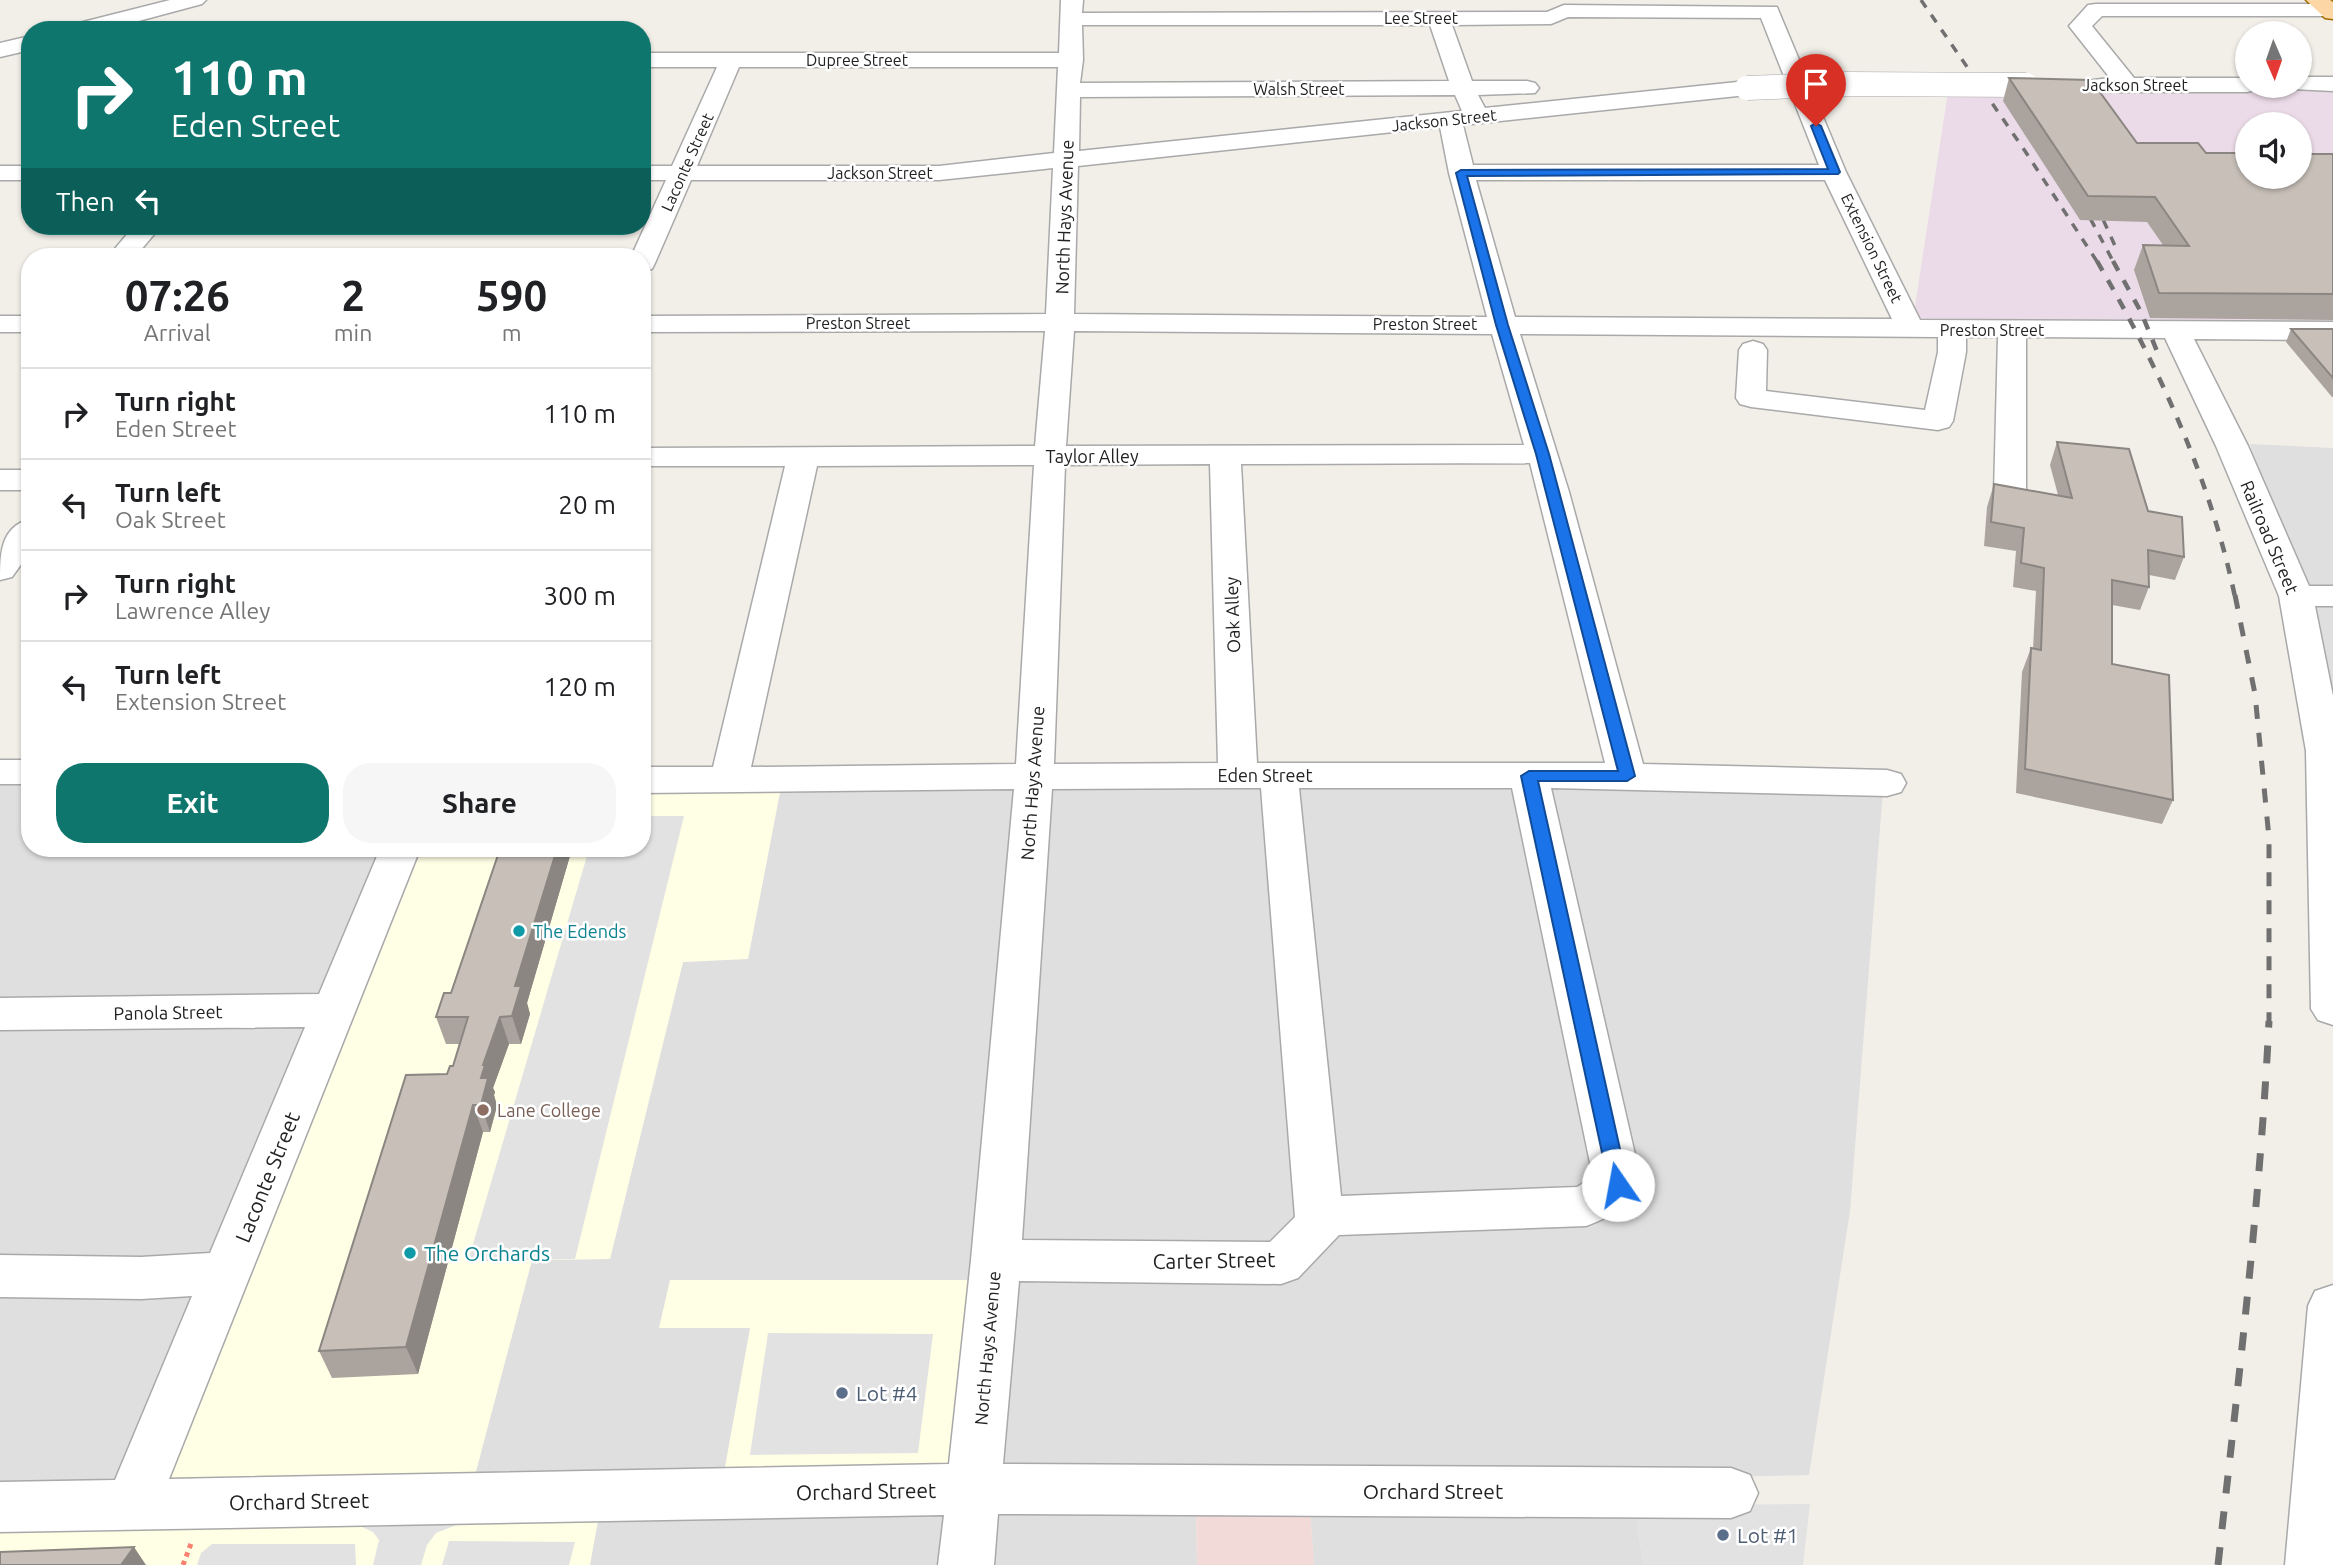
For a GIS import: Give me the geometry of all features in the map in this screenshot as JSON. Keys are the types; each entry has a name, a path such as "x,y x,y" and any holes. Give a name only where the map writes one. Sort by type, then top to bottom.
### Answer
{"street":[{"path":"113,21 192,0"},
{"name":"Lee Street","path":"1072,9 1438,18 1551,18 1561,6 1769,12"},
{"path":"2128,85 2080,26 2096,10 2327,8"},
{"name":"North Hays Avenue","path":"966,1565 996,1260 1034,777 1049,456 1060,322 1072,9"},
{"name":"Extension Street","path":"1769,12 1834,172 1912,330"},
{"path":"1438,18 1462,88 1461,173 1502,325 1542,454 1627,776"},
{"path":"0,50 21,45"},
{"path":"0,59 21,60"},
{"name":"Dupree Street","path":"651,60 1072,60"},
{"name":"Laconte Street","path":"649,248 731,60"},
{"name":"Jackson Street","path":"651,173 939,173 1747,88 1847,84 2051,85"},
{"path":"2312,84 2333,84"},
{"name":"Jackson Street","path":"2077,85 2235,85"},
{"name":"Walsh Street","path":"1070,90 1527,88"},
{"path":"1461,173 1834,172"},
{"path":"0,173 21,173"},
{"name":"Preston Street","path":"651,324 1060,322 2333,331"},
{"path":"0,324 21,324"},
{"path":"1753,350 1751,398 1938,421 1952,352 1952,330"},
{"path":"2010,494 2012,330"},
{"name":"Railroad Street","path":"2175,330 2232,446 2296,596 2329,751 2333,1009"},
{"name":"Taylor Alley","path":"651,457 1542,454"},
{"name":"Oak Alley","path":"1225,455 1259,775 1320,1223"},
{"path":"729,780 803,457"},
{"path":"0,481 21,480"},
{"path":"0,570 21,541"},
{"path":"2296,596 2333,596"},
{"path":"0,772 21,772"},
{"name":"Eden Street","path":"651,787 729,780 1259,775 1627,776 1887,783"},
{"path":"1320,1223 1327,1216 1586,1206 1618,1185 1529,776"},
{"name":"Laconte Street","path":"132,1504 397,857"},
{"name":"Panola Street","path":"0,1014 335,1010"},
{"name":"Carter Street","path":"996,1260 1281,1263 1320,1223"},
{"path":"0,1276 141,1278 227,1273"},
{"path":"2315,1564 2333,1306"},
{"name":"Orchard Street","path":"0,1507 974,1489 1731,1493"}],"shaded area":[{"path":"2235,91 2235,98 2312,98 2312,91 2333,91 2333,322 1913,319 1948,92"},
{"path":"2250,444 2333,448 2333,738"},
{"path":"0,776 21,776 21,857 388,857 124,1495 0,1498"},
{"path":"946,786 1677,786 1883,790 1850,1211 1809,1475 1628,1479 1635,1505 1643,1565 1314,1565 1309,1496 985,1480 1000,1282 670,1281 660,1328 751,1328 722,1484 1196,1499 1197,1565 590,1565 472,1485 532,1260 610,1259 683,962 748,958 780,792"},
{"name":"Lane College","path":"780,792 748,959 683,962 610,1259 532,1260 465,1513 600,1510 590,1565 0,1565 0,1523 155,1518 419,857 651,857 651,793"},
{"path":"651,816 684,816 575,1259 468,1261 587,857 651,857"},
{"path":"670,1280 983,1280 967,1484 722,1484 750,1328 659,1328"},
{"name":"Lot #4","path":"768,1333 933,1334 918,1453 750,1455"},
{"path":"1309,1496 1314,1565 1197,1565 1196,1499"},
{"name":"Lot #1","path":"1810,1504 1803,1565 1643,1565 1635,1505"},
{"path":"459,1524 436,1533 427,1545 421,1565 373,1565 379,1540 373,1532 362,1527"},
{"path":"449,1541 575,1542 569,1565 442,1565"},
{"path":"212,1544 355,1544 356,1565 197,1565 201,1553"}],"building":[{"path":"2009,78 2091,80 2137,143 2198,143 2206,153 2235,153 2235,189 2312,189 2312,154 2333,154 2333,294 2159,293 2143,245 2189,246 2155,197 2088,196"},
{"path":"2291,329 2333,329 2333,378"},
{"path":"2057,442 2129,449 2148,511 2182,517 2184,557 2148,550 2149,587 2112,580 2112,664 2169,675 2173,800 2025,769 2031,648 2041,650 2044,568 2021,563 2024,528 1991,522 1994,484 2072,498"},
{"path":"497,857 555,857 515,986 521,986 512,1016 500,1017 483,1065 481,1078 488,1078 481,1105 473,1105 406,1347 319,1351 406,1075 447,1074 450,1066 453,1066 468,1017 436,1017 444,993 451,993"},
{"path":"134,1547 121,1565 0,1565 0,1552"}],"railway":[{"path":"1921,0 2098,263"},
{"path":"2082,203 2114,263"},
{"path":"2096,204 2116,248"},
{"path":"2097,261 2141,341 2180,423 2211,509 2235,597"},
{"path":"2113,261 2141,312 2159,356"},
{"path":"2235,595 2255,694 2269,838 2269,1021"},
{"path":"2218,1565 2254,1225 2269,1021"}],"place":[{"name":"The Edends","path":"519,931"},
{"name":"Lane College","path":"483,1110"},
{"name":"The Orchards","path":"410,1253"},
{"name":"Lot #4","path":"842,1393"},
{"name":"Lot #1","path":"1723,1535"}],"route":[{"path":"1618,1185 1529,776 1627,776 1542,454 1502,325 1461,173 1834,172 1816,126"}]}
